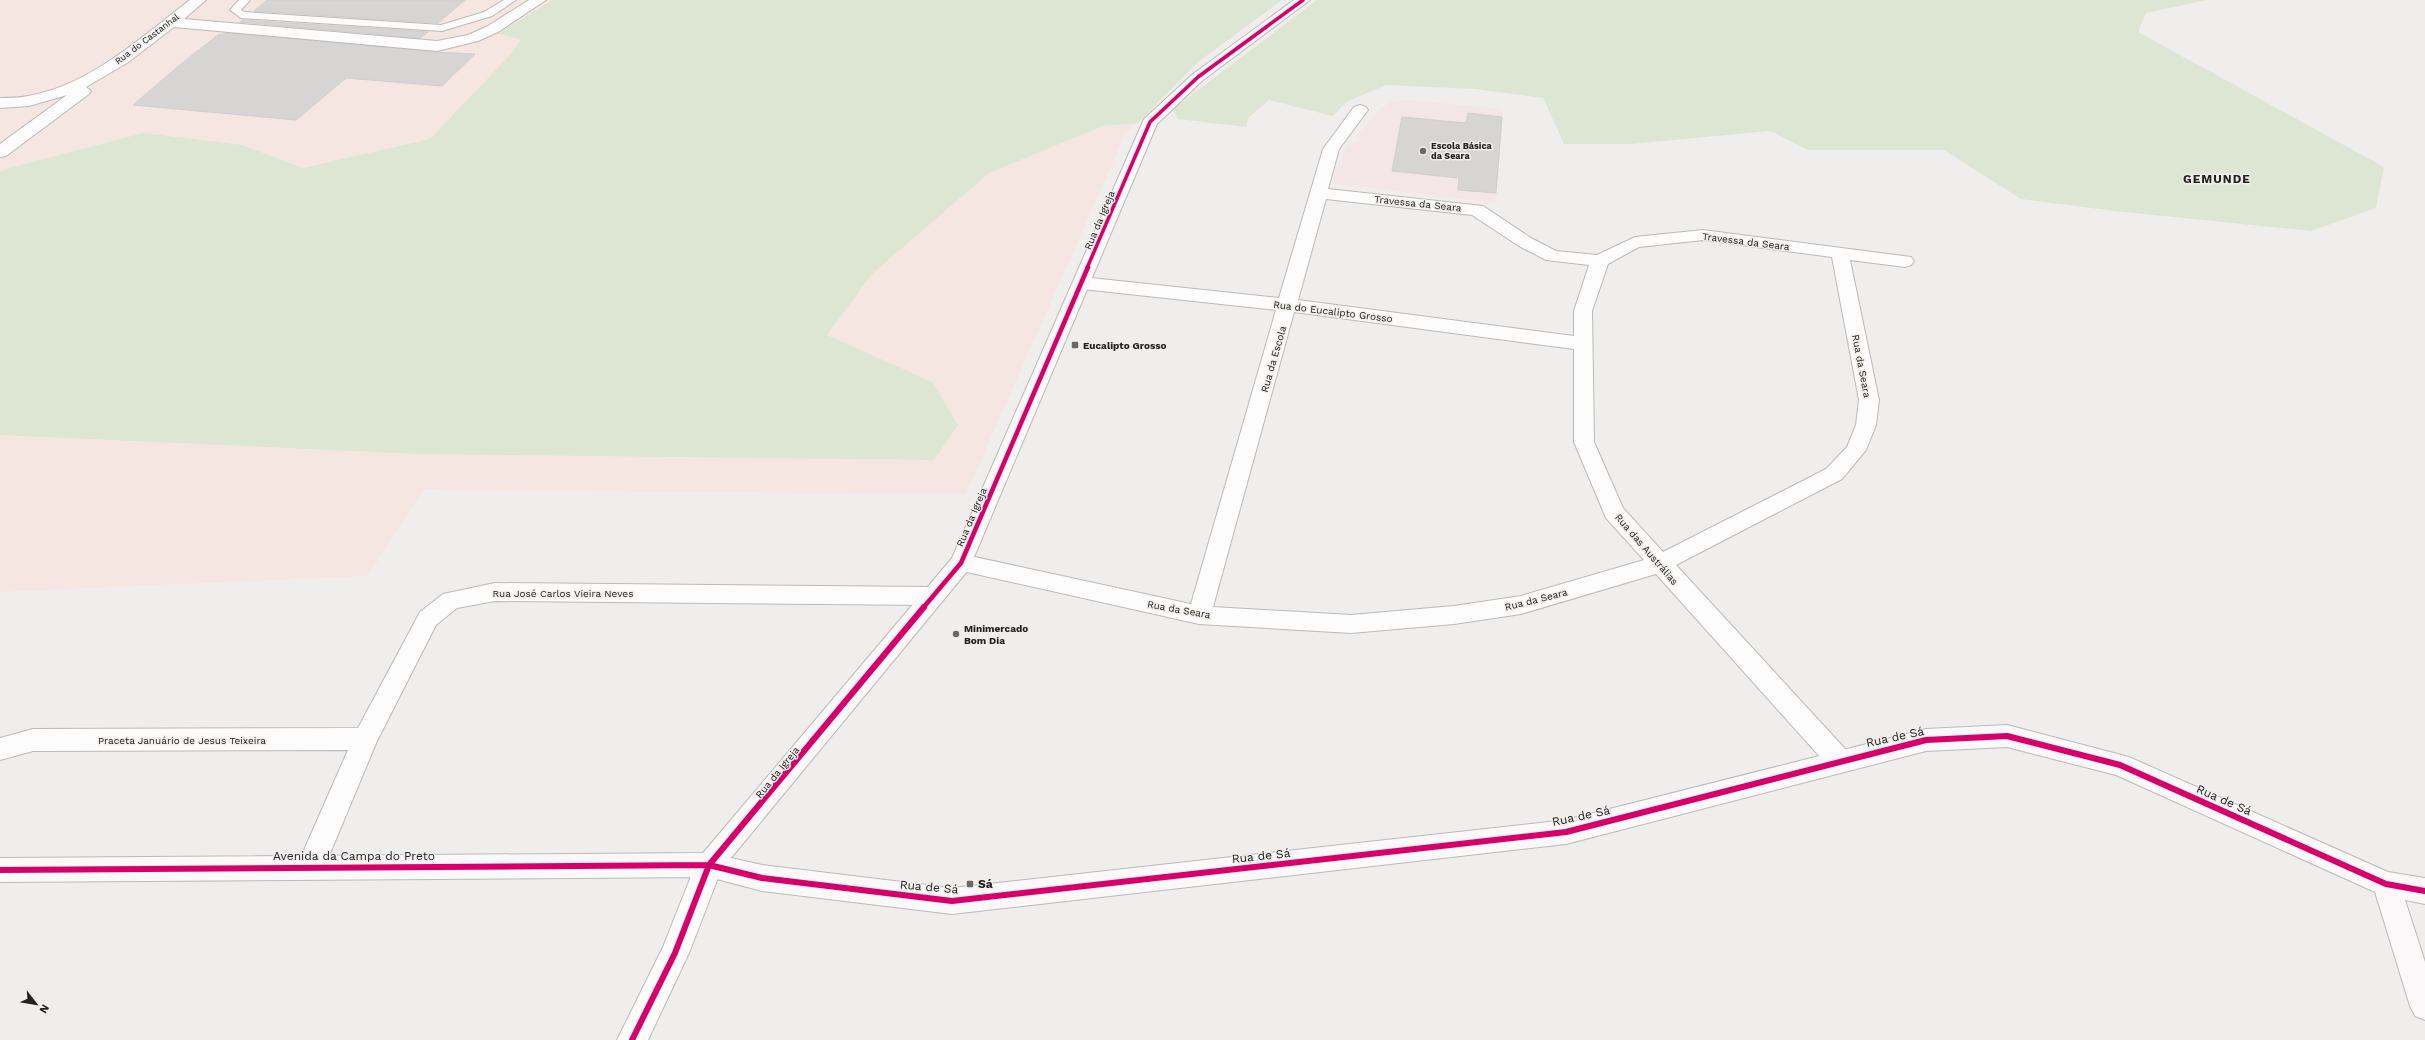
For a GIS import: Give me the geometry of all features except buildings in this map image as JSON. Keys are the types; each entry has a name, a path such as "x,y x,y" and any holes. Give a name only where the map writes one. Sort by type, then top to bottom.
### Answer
{"street":[{"name":"Rua do Castanhal","path":"0,152 82,92 95,77 199,0"},
{"path":"169,22 437,46 473,38 493,29 539,0"},
{"name":"Rua da Igreja","path":"632,1040 675,953 709,865 757,810 931,596 961,563 1150,122 1198,77 1304,0"},
{"name":"Rua do Castanhal","path":"0,110 58,93 95,77"},
{"name":"Rua do Castanhal","path":"0,103 33,101"},
{"name":"Rua da Escola","path":"1199,615 1332,149 1360,110"},
{"name":"Rua do Castanhal","path":"0,137 42,121"},
{"name":"Travessa da Seara","path":"1319,193 1477,210 1525,242 1552,256 1600,261 1635,242 1703,235 1905,261"},
{"name":"Rua da Seara","path":"961,563 1199,615 1351,624 1454,615 1521,605 1659,564 1834,474 1856,450 1866,425 1869,400 1840,253"},
{"name":"Rua das Austrálias","path":"1600,261 1583,311 1584,442 1614,512 1659,564 1839,760"},
{"name":"Rua do Eucalipto Grosso","path":"1082,283 1288,305 1584,344"},
{"name":"Rua José Carlos Vieira Neves","path":"311,866 365,739 428,619 451,600 495,592 931,596"},
{"name":"Rua de Sá","path":"709,865 762,878 952,901 1566,832 1790,776 1839,760 1926,740 2007,736 2120,765 2386,884 2425,891"},
{"name":"Praceta Januário de Jesus Teixeira","path":"0,749 33,740 365,739"},
{"name":"Avenida da Campa do Preto","path":"0,870 311,866 709,865"},
{"path":"2386,884 2425,1006"}],"lane":[{"path":"245,0 235,10 241,15 442,28 488,14 511,0"}],"shaded area":[{"path":"0,0 1282,0 1198,62 1125,135 966,494 424,490 368,576 0,592"},
{"name":"Escola Básica da Seara","path":"1409,100 1503,109 1495,203 1333,183 1332,179 1348,145 1359,142 1360,137 1357,135 1381,108 1393,101"}],"green space":[{"path":"552,0 1282,0 1198,62 1138,123 1103,126 989,173 871,275 827,335 932,382 958,425 934,460 420,454 0,435 0,172 6,169 143,133 242,145 303,168 430,139 512,53 521,39 497,34"},
{"path":"1317,0 2207,0 2146,13 2138,32 2384,167 2376,208 2311,231 2115,211 2021,199 1944,150 1808,150 1770,131 1631,144 1564,144 1543,98 1475,89 1386,85 1346,102 1333,116 1269,100 1248,118 1246,127 1178,119 1173,109"}],"cycle path":[{"path":"632,1040 675,953 709,865 961,563 1150,122 1198,77 1303,0"},
{"path":"0,870 666,864 709,865 762,878 952,901 1566,832 1926,740 2007,736 2120,765 2386,884 2425,891"}],"place":[{"name":"Escola Básica da Seara","path":"1423,151"},
{"name":"Eucalipto Grosso","path":"1075,345"},
{"name":"Minimercado Bom Dia","path":"956,634"},
{"name":"Sá","path":"970,884"}],"district":[{"name":"GEMUNDE","path":"2217,179"}]}
